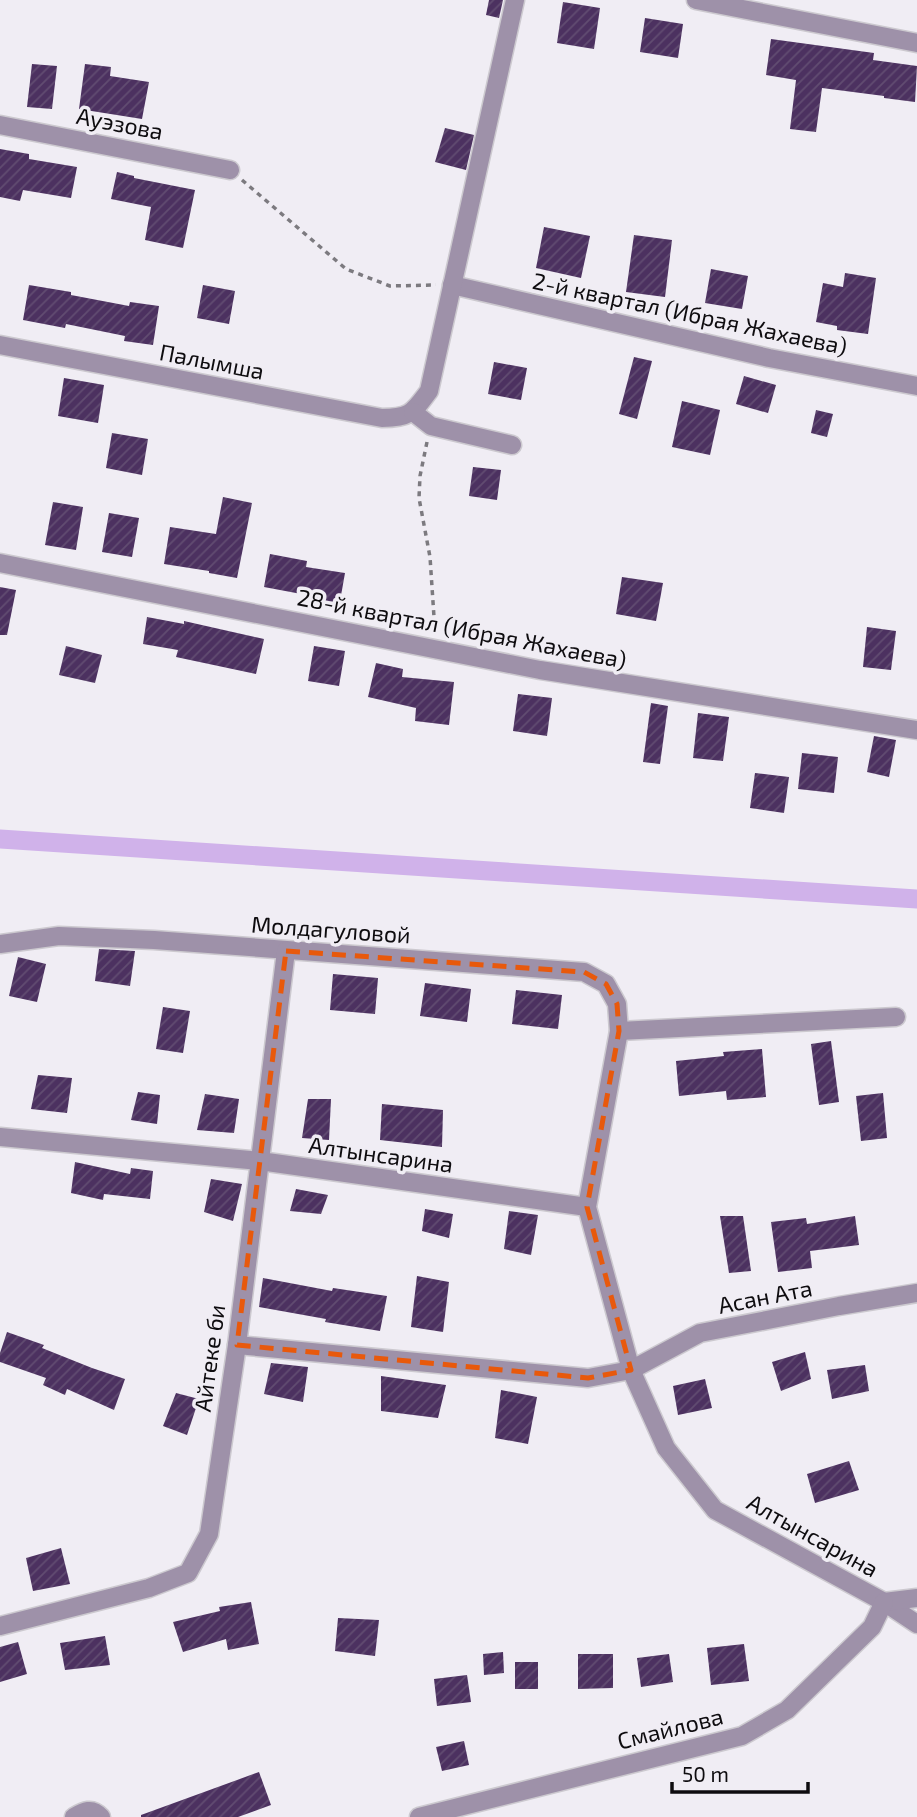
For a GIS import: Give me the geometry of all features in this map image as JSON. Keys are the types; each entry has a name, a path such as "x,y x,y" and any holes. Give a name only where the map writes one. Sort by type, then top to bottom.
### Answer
{"street":[{"path":"512,444 430,426 414,412 429,391 514,0"},
{"path":"696,0 917,43"},
{"name":"Ауэзова","path":"0,125 230,170"},
{"name":"2-й квартал (Ибрая Жахаева)","path":"453,285 769,358 917,386"},
{"name":"Палымша","path":"0,345 382,418 399,418 414,412"},
{"name":"28-й квартал (Ибрая Жахаева)","path":"0,563 540,670 917,730"},
{"name":"Молдагуловой","path":"0,944 59,936 154,940 583,972 606,984 617,1004 619,1031 587,1207"},
{"name":"Айтеке би","path":"0,1626 149,1588 188,1573 209,1534 237,1345 286,951"},
{"path":"619,1031 895,1017"},
{"name":"Алтынсарина","path":"0,1137 260,1161 587,1207 631,1370 666,1448 715,1510 884,1602 917,1625"},
{"name":"Асан Ата","path":"631,1370 701,1333 917,1293"},
{"path":"237,1345 588,1378 631,1370"},
{"path":"884,1602 917,1598"},
{"name":"Смайлова","path":"418,1817 742,1735 787,1710 872,1627 884,1602"},
{"path":"74,1817 91,1810 101,1817"}],"path":[{"path":"230,170 346,269 390,286 453,285"},
{"path":"430,426 420,476 419,498 430,556 436,649"}],"highlighted area":[{"path":"286,951 584,972 606,984 617,1004 619,1031 587,1207 631,1370 588,1378 237,1345"}],"building":[{"path":"489,0 503,0 499,18 486,15"},
{"path":"563,2 600,8 594,49 557,43"},
{"path":"645,18 683,24 678,58 640,52"},
{"path":"771,39 874,53 873,60 917,66 915,102 822,88 816,132 790,129 796,80 766,75"},
{"path":"32,64 57,66 52,109 27,107"},
{"path":"85,64 111,67 110,76 149,82 142,119 79,109"},
{"path":"445,128 474,135 466,170 435,162"},
{"path":"0,149 29,154 29,159 77,167 71,198 23,190 20,201 0,197"},
{"path":"117,172 195,190 183,248 145,240 151,207 111,199"},
{"path":"544,227 590,236 581,278 536,268"},
{"path":"634,235 672,240 665,297 626,292"},
{"path":"711,269 748,276 742,309 705,303"},
{"path":"845,273 876,278 868,334 837,330 837,326 816,322 823,283 843,287"},
{"path":"29,285 129,306 130,302 159,306 153,345 124,341 125,336 66,324 65,328 23,320"},
{"path":"203,285 235,291 229,324 197,318"},
{"path":"634,357 652,361 637,419 619,414"},
{"path":"494,362 527,368 521,400 488,394"},
{"path":"744,376 776,385 768,413 736,404"},
{"path":"64,378 104,385 98,423 58,416"},
{"path":"682,401 720,410 710,455 672,447"},
{"path":"816,410 833,414 827,437 811,433"},
{"path":"112,433 148,439 142,475 106,468"},
{"path":"473,467 501,470 497,500 469,496"},
{"path":"223,497 252,503 237,578 164,564 170,527 216,534"},
{"path":"53,502 83,507 76,550 45,545"},
{"path":"109,513 139,518 132,557 102,552"},
{"path":"270,554 307,561 306,567 345,573 339,607 311,602 312,596 264,587"},
{"path":"622,577 663,583 656,621 616,614"},
{"path":"0,587 16,590 7,635 0,635"},
{"path":"147,617 184,624 184,621 264,639 256,674 176,657 178,650 143,644"},
{"path":"867,627 896,631 891,670 863,667"},
{"path":"66,646 102,655 95,683 59,675"},
{"path":"314,646 345,651 339,686 308,681"},
{"path":"376,663 403,669 402,677 454,682 449,725 415,721 416,708 368,697"},
{"path":"518,694 552,698 547,736 513,731"},
{"path":"651,703 668,706 660,764 643,762"},
{"path":"698,713 729,717 723,761 693,758"},
{"path":"874,736 896,740 889,777 867,772"},
{"path":"802,753 838,757 834,793 798,789"},
{"path":"755,773 789,777 784,813 750,808"},
{"path":"99,949 135,951 130,986 95,981"},
{"path":"18,957 46,964 37,1002 9,996"},
{"path":"333,974 378,978 375,1014 330,1010"},
{"path":"425,983 471,989 467,1022 420,1016"},
{"path":"516,990 562,995 558,1029 512,1024"},
{"path":"163,1007 190,1011 183,1053 156,1049"},
{"path":"831,1041 839,1102 819,1105 811,1044"},
{"path":"762,1049 766,1097 727,1100 726,1091 679,1096 676,1061 724,1056 723,1052"},
{"path":"38,1075 72,1078 67,1113 31,1109"},
{"path":"138,1092 160,1095 157,1124 131,1120"},
{"path":"883,1093 887,1138 861,1141 856,1096"},
{"path":"205,1094 239,1099 234,1133 197,1130"},
{"path":"308,1099 331,1099 329,1140 302,1138"},
{"path":"382,1104 443,1110 442,1147 380,1140"},
{"path":"75,1162 130,1174 131,1168 153,1171 150,1199 104,1194 103,1200 71,1193"},
{"path":"211,1179 242,1184 233,1221 204,1212"},
{"path":"296,1189 328,1195 321,1214 290,1211"},
{"path":"425,1209 453,1214 449,1238 422,1231"},
{"path":"509,1211 538,1215 531,1255 504,1249"},
{"path":"720,1216 743,1216 751,1271 729,1273"},
{"path":"855,1216 859,1245 810,1251 812,1268 778,1272 771,1222 806,1218 807,1224"},
{"path":"417,1276 449,1282 443,1332 411,1327"},
{"path":"263,1278 332,1291 333,1288 387,1296 380,1331 259,1307"},
{"path":"7,1332 125,1379 114,1410 67,1389 65,1395 43,1385 46,1378 0,1362"},
{"path":"805,1352 811,1379 781,1391 772,1362"},
{"path":"271,1363 308,1367 303,1402 264,1394"},
{"path":"865,1365 869,1391 832,1399 827,1370"},
{"path":"381,1376 446,1385 438,1418 381,1411"},
{"path":"705,1379 712,1408 678,1415 673,1386"},
{"path":"501,1390 537,1397 528,1444 495,1438"},
{"path":"176,1393 199,1399 187,1435 163,1426"},
{"path":"849,1461 859,1490 815,1503 807,1474"},
{"path":"61,1548 70,1584 33,1591 26,1558"},
{"path":"251,1602 259,1644 228,1650 226,1639 183,1652 173,1622 220,1611 219,1607"},
{"path":"338,1618 379,1620 375,1656 335,1651"},
{"path":"105,1636 110,1665 65,1670 60,1643"},
{"path":"18,1642 27,1674 0,1682 0,1647"},
{"path":"744,1644 749,1681 711,1685 707,1648"},
{"path":"503,1652 504,1673 484,1675 483,1654"},
{"path":"578,1654 613,1654 613,1688 578,1689"},
{"path":"669,1654 673,1682 641,1687 637,1658"},
{"path":"515,1662 538,1662 538,1689 515,1689"},
{"path":"467,1675 471,1702 437,1706 434,1679"},
{"path":"464,1741 469,1765 442,1771 436,1747"},
{"path":"259,1772 271,1805 238,1817 141,1817 141,1815"}],"waterway":[{"path":"0,839 917,899"}]}
